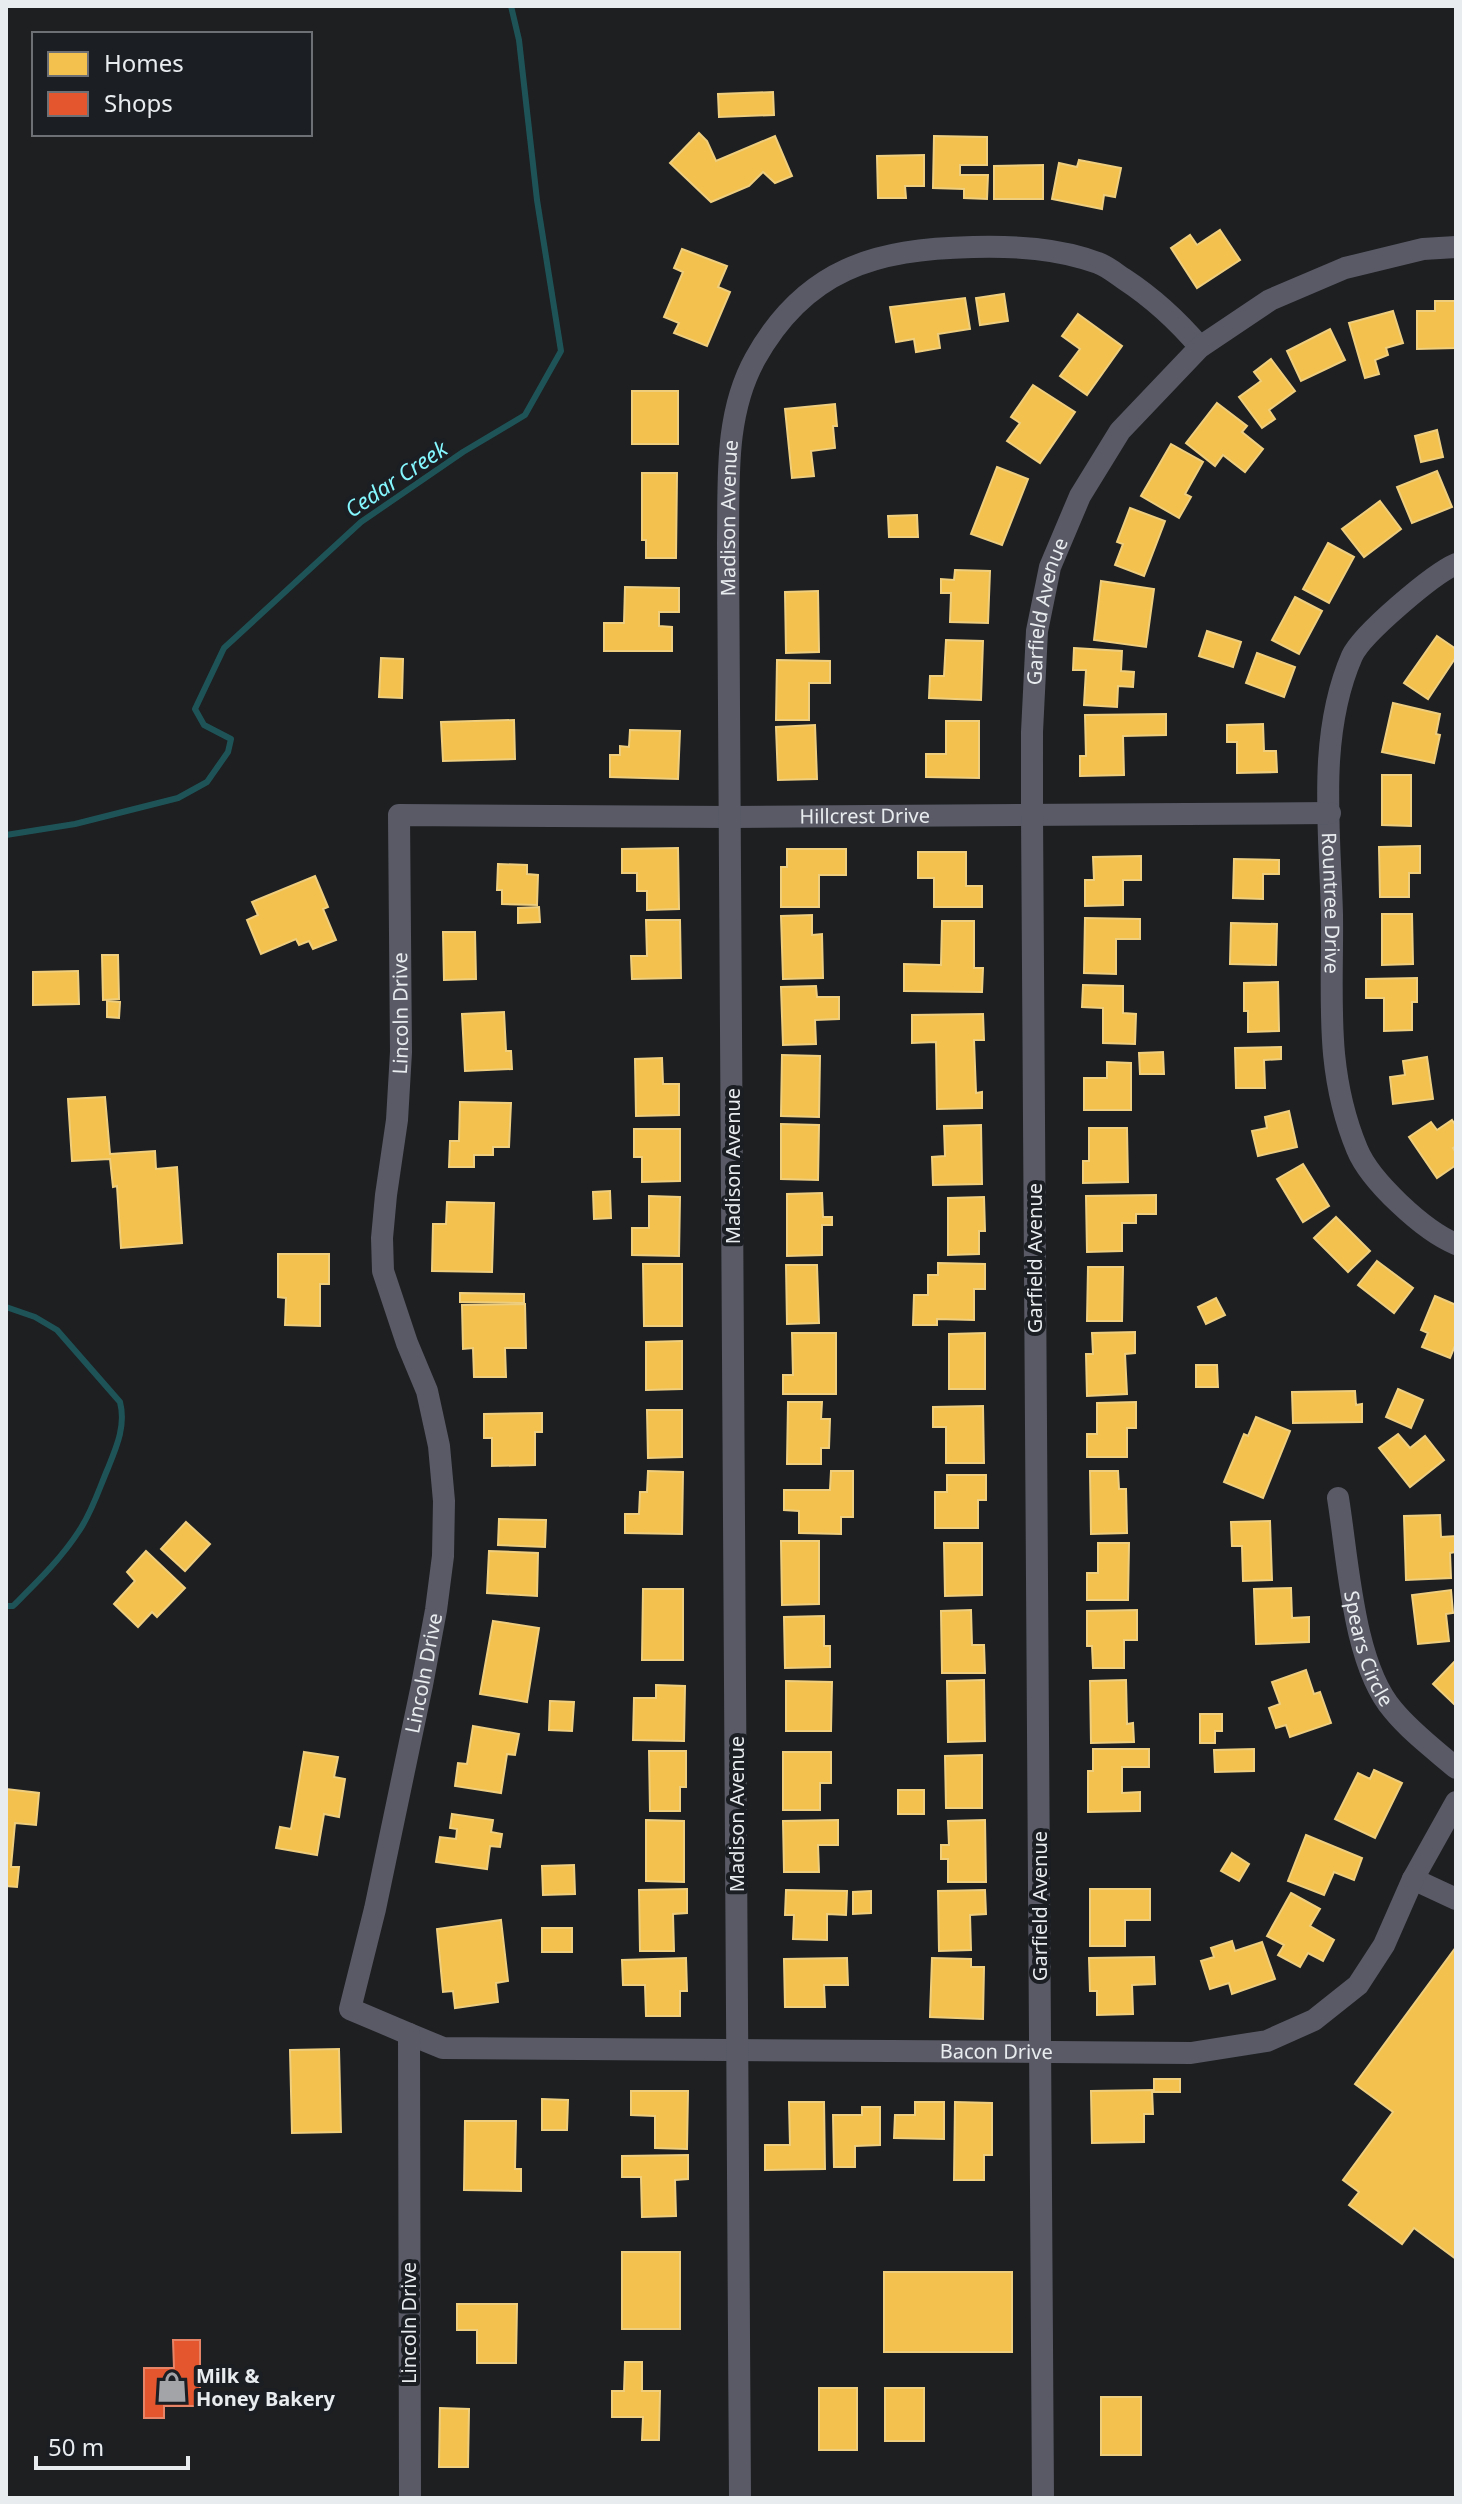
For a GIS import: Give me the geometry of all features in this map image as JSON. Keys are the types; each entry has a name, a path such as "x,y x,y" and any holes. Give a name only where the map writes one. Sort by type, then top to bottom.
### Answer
{"street":[{"name":"Madison Avenue","path":"740,2498 729,454 736,407 754,361 780,320 815,288 849,267 895,253 1012,246 1054,251 1101,263 1149,295 1200,347"},
{"name":"Garfield Avenue","path":"1043,2498 1032,814 1036,643 1050,567 1080,496 1120,431 1200,347 1270,300 1345,268 1423,249 1456,247"},
{"name":"Rountree Drive","path":"1456,564 1443,570 1397,607 1353,652 1336,703 1329,755 1331,1036 1339,1095 1358,1152 1393,1198 1443,1239 1456,1244"},
{"name":"Hillcrest Drive","path":"399,815 731,817 1330,813"},
{"name":"Lincoln Drive","path":"399,815 401,1052 397,1120 383,1224 383,1271 427,1391 439,1446 444,1501 443,1556 422,1685 375,1909 350,2009 409,2034 410,2498"},
{"name":"Spears Circle","path":"1338,1498 1360,1641 1371,1670 1390,1708 1456,1768"},
{"name":"Bacon Drive","path":"409,2034 443,2048 1191,2053 1267,2041 1314,2020 1358,1985 1384,1945 1413,1879 1456,1802"},
{"path":"1413,1879 1456,1899"}],"building: Homes":[{"path":"773,92 774,115 719,117 718,94"},
{"path":"699,133 707,141 716,161 775,136 792,176 775,183 763,172 749,186 711,202 670,163"},
{"path":"934,136 987,137 987,165 960,165 960,175 988,175 987,199 964,198 964,189 933,188"},
{"path":"924,155 924,186 905,186 906,198 878,198 877,156"},
{"path":"1079,160 1121,168 1115,197 1104,195 1102,209 1052,199 1059,163 1077,167"},
{"path":"1043,165 1043,199 994,199 994,166"},
{"path":"1220,230 1240,260 1197,288 1171,248 1190,235 1197,245"},
{"path":"682,249 727,266 718,287 730,292 707,346 674,333 679,323 664,317 683,272 674,268"},
{"path":"1004,294 1008,321 980,325 976,298"},
{"path":"965,298 970,329 938,334 940,348 916,352 914,339 896,342 890,307"},
{"path":"1435,301 1456,301 1456,348 1417,349 1417,311 1435,311"},
{"path":"1393,311 1403,343 1386,348 1388,355 1375,360 1379,374 1365,378 1349,323"},
{"path":"1078,314 1122,346 1087,395 1060,376 1080,349 1062,336"},
{"path":"1330,329 1345,360 1301,381 1287,351"},
{"path":"1271,359 1295,391 1269,410 1275,419 1262,428 1239,397 1261,381 1254,372"},
{"path":"1033,385 1075,412 1040,463 1007,441 1020,423 1011,417"},
{"path":"632,391 678,391 678,444 632,444"},
{"path":"1217,403 1247,426 1242,432 1263,449 1245,472 1223,455 1215,466 1186,443"},
{"path":"835,404 835,448 811,451 814,476 792,478 785,409"},
{"path":"1437,430 1443,457 1421,462 1415,436"},
{"path":"1171,444 1203,462 1185,494 1191,497 1179,518 1141,496"},
{"path":"997,467 1028,479 1002,545 971,534"},
{"path":"1437,471 1452,507 1412,523 1397,487"},
{"path":"642,473 677,473 676,558 646,558 646,540 642,540"},
{"path":"1380,501 1401,529 1364,557 1342,529"},
{"path":"1130,508 1165,521 1144,576 1115,565 1123,544 1117,542"},
{"path":"917,515 918,537 889,537 888,516"},
{"path":"1328,543 1354,557 1329,603 1303,589"},
{"path":"955,570 990,571 988,623 950,622 951,593 941,593 941,579 954,580"},
{"path":"1101,581 1154,589 1146,647 1094,640"},
{"path":"625,587 679,588 679,612 659,612 659,626 672,627 672,651 604,651 604,623 624,623"},
{"path":"818,591 819,652 786,653 785,592"},
{"path":"1295,597 1322,611 1299,654 1272,640"},
{"path":"1207,631 1241,642 1233,667 1199,656"},
{"path":"1437,636 1456,649 1456,657 1428,699 1404,683"},
{"path":"946,640 983,641 981,700 929,698 930,676 944,676"},
{"path":"1074,648 1122,651 1121,671 1134,672 1133,687 1118,686 1117,707 1084,705 1086,670 1073,670"},
{"path":"1257,653 1295,667 1284,697 1246,683"},
{"path":"381,658 403,659 402,698 379,697"},
{"path":"777,660 830,661 830,683 809,683 809,720 776,720"},
{"path":"1393,703 1440,714 1436,734 1440,735 1434,763 1382,752"},
{"path":"1166,714 1166,735 1123,736 1124,775 1080,776 1080,756 1086,756 1085,715"},
{"path":"514,720 515,759 443,761 441,722"},
{"path":"946,721 979,721 979,778 926,777 926,754 946,754"},
{"path":"1263,724 1264,751 1276,751 1277,772 1237,773 1237,742 1227,742 1227,725"},
{"path":"815,725 817,779 778,780 776,727"},
{"path":"630,730 680,731 678,779 610,777 610,755 620,755 620,746 629,747"},
{"path":"1382,775 1411,775 1411,826 1382,825"},
{"path":"1420,846 1420,873 1409,873 1409,897 1380,897 1379,847"},
{"path":"678,848 679,909 647,910 647,891 637,891 637,873 622,873 622,849"},
{"path":"787,849 846,849 846,875 819,875 819,907 781,907 781,867 787,867"},
{"path":"918,852 966,852 966,886 982,886 982,907 934,907 934,878 918,878"},
{"path":"1141,856 1141,880 1123,880 1123,905 1085,906 1085,880 1094,880 1093,857"},
{"path":"1234,859 1279,860 1279,874 1263,874 1263,899 1233,898"},
{"path":"498,864 527,865 527,874 538,875 537,905 502,904 502,890 497,890"},
{"path":"315,876 328,907 323,909 336,940 313,949 309,941 299,945 296,939 261,954 247,920 258,915 252,902"},
{"path":"539,907 540,922 518,923 518,908"},
{"path":"1382,914 1412,914 1413,964 1382,965"},
{"path":"812,915 812,935 822,934 823,978 783,979 781,916"},
{"path":"1085,918 1140,919 1140,939 1116,939 1116,974 1084,973"},
{"path":"646,920 680,920 681,978 632,979 631,956 647,956"},
{"path":"942,921 974,921 974,968 983,968 982,992 904,991 904,964 941,965"},
{"path":"1231,923 1277,924 1276,965 1230,964"},
{"path":"443,932 475,932 476,979 444,980"},
{"path":"102,955 118,955 119,999 103,1000"},
{"path":"78,971 79,1004 33,1005 33,972"},
{"path":"1417,978 1417,1002 1412,1002 1412,1030 1384,1031 1384,998 1366,998 1366,979"},
{"path":"1278,982 1279,1031 1248,1032 1244,983"},
{"path":"1083,985 1123,986 1123,1013 1136,1014 1135,1044 1103,1043 1103,1008 1082,1007"},
{"path":"816,986 817,997 839,997 839,1019 815,1020 816,1044 783,1045 781,987"},
{"path":"107,1001 120,1002 119,1018 107,1017"},
{"path":"504,1012 506,1051 511,1051 512,1069 465,1071 462,1014"},
{"path":"983,1014 984,1040 974,1040 976,1093 982,1092 982,1108 937,1109 936,1042 912,1043 912,1015"},
{"path":"1281,1047 1281,1059 1264,1060 1265,1088 1236,1088 1235,1048"},
{"path":"1163,1052 1164,1074 1140,1074 1139,1053"},
{"path":"782,1055 820,1056 819,1117 781,1116"},
{"path":"1427,1057 1433,1099 1393,1104 1390,1077 1405,1075 1403,1061"},
{"path":"662,1058 663,1084 679,1084 679,1115 636,1116 635,1059"},
{"path":"1107,1062 1131,1063 1131,1110 1084,1110 1084,1078 1107,1078"},
{"path":"105,1097 110,1154 155,1151 156,1169 177,1167 182,1243 121,1248 117,1186 113,1187 110,1159 72,1161 68,1099"},
{"path":"460,1102 511,1103 509,1147 493,1147 493,1155 474,1155 474,1167 449,1167 450,1141 459,1141"},
{"path":"1289,1111 1297,1147 1258,1156 1252,1131 1267,1128 1265,1117"},
{"path":"1452,1120 1456,1126 1456,1146 1453,1148 1456,1165 1437,1178 1409,1137 1431,1122 1437,1130"},
{"path":"781,1124 819,1125 818,1180 781,1179"},
{"path":"981,1125 982,1184 933,1185 932,1157 945,1156 944,1126"},
{"path":"1089,1128 1127,1128 1128,1182 1083,1183 1083,1161 1089,1161"},
{"path":"634,1129 680,1129 680,1181 642,1182 642,1157 634,1157"},
{"path":"1303,1164 1329,1206 1303,1222 1277,1179"},
{"path":"610,1191 611,1218 594,1219 593,1192"},
{"path":"822,1193 823,1217 832,1217 832,1225 822,1225 822,1255 787,1256 787,1194"},
{"path":"1156,1195 1156,1214 1136,1214 1136,1223 1122,1223 1122,1251 1087,1252 1086,1196"},
{"path":"649,1196 680,1197 679,1256 632,1255 632,1228 649,1228"},
{"path":"984,1197 985,1231 979,1231 979,1254 948,1255 948,1198"},
{"path":"447,1202 494,1203 492,1272 432,1271 433,1224 446,1224"},
{"path":"1336,1217 1370,1251 1348,1272 1314,1238"},
{"path":"278,1254 329,1254 329,1284 320,1284 320,1326 285,1325 286,1298 278,1297"},
{"path":"1377,1261 1413,1288 1394,1313 1358,1285"},
{"path":"938,1263 985,1264 985,1289 974,1289 974,1320 937,1319 937,1325 913,1325 914,1295 928,1295 928,1275 938,1275"},
{"path":"643,1264 682,1264 682,1326 644,1326"},
{"path":"786,1265 817,1265 819,1323 787,1324"},
{"path":"1088,1267 1123,1267 1122,1321 1087,1321"},
{"path":"460,1293 524,1294 524,1303 460,1302"},
{"path":"1435,1296 1456,1305 1456,1343 1450,1358 1422,1347 1428,1333 1421,1330"},
{"path":"1216,1298 1225,1315 1206,1324 1198,1307"},
{"path":"525,1304 526,1348 505,1348 506,1377 474,1377 473,1348 463,1349 462,1305"},
{"path":"1135,1332 1135,1353 1125,1354 1127,1394 1087,1396 1086,1354 1093,1354 1092,1333"},
{"path":"792,1333 836,1333 836,1394 783,1394 783,1375 793,1375"},
{"path":"985,1333 985,1389 949,1389 949,1334"},
{"path":"682,1341 682,1389 646,1390 646,1342"},
{"path":"1196,1365 1217,1365 1218,1387 1196,1387"},
{"path":"1398,1389 1423,1400 1411,1428 1386,1417"},
{"path":"1355,1391 1356,1405 1362,1404 1362,1422 1293,1423 1292,1392"},
{"path":"788,1402 822,1402 821,1419 830,1419 829,1448 821,1448 821,1464 787,1464"},
{"path":"1136,1402 1136,1428 1127,1428 1127,1457 1087,1457 1087,1434 1097,1434 1097,1403"},
{"path":"983,1406 984,1463 946,1463 946,1427 933,1427 933,1407"},
{"path":"647,1410 682,1410 682,1457 648,1458"},
{"path":"542,1413 542,1432 535,1432 535,1465 492,1466 492,1438 484,1438 484,1414"},
{"path":"1256,1417 1290,1431 1263,1498 1224,1482 1244,1434 1248,1436"},
{"path":"1398,1434 1410,1448 1425,1436 1444,1460 1410,1487 1379,1448"},
{"path":"648,1471 683,1472 682,1534 625,1533 625,1514 639,1514 640,1492 647,1492"},
{"path":"831,1471 853,1471 853,1517 841,1517 841,1534 799,1533 799,1511 784,1510 784,1490 830,1490"},
{"path":"1090,1471 1118,1471 1119,1489 1126,1489 1127,1533 1091,1534"},
{"path":"947,1475 986,1475 986,1500 978,1500 978,1528 935,1528 935,1492 947,1492"},
{"path":"1440,1515 1441,1537 1456,1536 1456,1552 1450,1553 1451,1578 1406,1580 1404,1516"},
{"path":"499,1519 546,1520 545,1547 498,1545"},
{"path":"1270,1521 1272,1580 1243,1581 1242,1546 1232,1546 1231,1522"},
{"path":"186,1522 210,1544 185,1571 161,1549"},
{"path":"781,1541 819,1541 819,1604 782,1605"},
{"path":"944,1543 982,1543 982,1595 945,1596"},
{"path":"1098,1543 1129,1543 1128,1600 1087,1600 1087,1573 1098,1573"},
{"path":"146,1551 185,1588 157,1617 152,1612 138,1627 114,1604 135,1581 127,1572"},
{"path":"489,1551 538,1553 537,1596 487,1593"},
{"path":"1291,1588 1292,1618 1309,1617 1309,1642 1256,1644 1254,1589"},
{"path":"643,1589 683,1589 683,1660 642,1660"},
{"path":"1451,1590 1453,1613 1446,1614 1449,1641 1418,1644 1412,1595"},
{"path":"971,1610 972,1645 984,1645 985,1673 942,1673 941,1611"},
{"path":"1137,1610 1137,1640 1124,1640 1124,1668 1093,1668 1092,1646 1087,1646 1087,1611"},
{"path":"824,1616 824,1646 830,1646 830,1667 785,1668 784,1617"},
{"path":"493,1621 539,1628 527,1702 480,1694"},
{"path":"1456,1660 1456,1706 1433,1684"},
{"path":"1306,1670 1314,1694 1320,1692 1331,1723 1290,1737 1286,1725 1276,1728 1269,1708 1280,1704 1272,1682"},
{"path":"984,1680 985,1741 948,1742 947,1681"},
{"path":"1126,1680 1127,1724 1133,1723 1134,1742 1091,1743 1090,1681"},
{"path":"786,1681 832,1682 831,1731 786,1731"},
{"path":"656,1685 685,1686 684,1741 633,1740 634,1698 656,1698"},
{"path":"550,1701 574,1702 572,1731 549,1730"},
{"path":"1200,1714 1222,1714 1222,1731 1215,1731 1215,1743 1200,1743"},
{"path":"473,1726 519,1734 515,1755 507,1754 501,1793 455,1786 458,1763 467,1764"},
{"path":"1093,1749 1149,1749 1149,1767 1122,1767 1122,1793 1140,1792 1140,1811 1088,1812 1088,1771 1093,1771"},
{"path":"1254,1749 1254,1771 1215,1772 1214,1750"},
{"path":"649,1751 686,1751 686,1787 680,1787 680,1811 650,1811"},
{"path":"304,1752 338,1757 334,1777 345,1779 339,1817 324,1814 317,1855 276,1848 280,1827 291,1829"},
{"path":"783,1752 831,1752 831,1783 820,1783 820,1810 783,1810"},
{"path":"982,1755 982,1808 946,1808 945,1756"},
{"path":"1374,1770 1402,1783 1375,1838 1335,1819 1358,1773 1370,1779"},
{"path":"6,1789 39,1793 36,1825 15,1823 11,1867 19,1867 17,1887 6,1886"},
{"path":"898,1790 924,1790 924,1814 898,1814"},
{"path":"452,1814 493,1820 491,1832 502,1834 500,1847 490,1846 487,1869 436,1862 440,1837 456,1839 457,1829 450,1828"},
{"path":"646,1820 684,1821 684,1882 646,1881"},
{"path":"838,1820 838,1845 818,1845 819,1872 784,1872 783,1821"},
{"path":"985,1820 986,1882 948,1882 948,1859 941,1859 941,1845 949,1845 948,1821"},
{"path":"1306,1835 1362,1858 1354,1880 1334,1872 1324,1895 1288,1881"},
{"path":"1232,1853 1249,1864 1239,1881 1221,1871"},
{"path":"574,1865 575,1894 543,1895 542,1866"},
{"path":"687,1889 687,1913 673,1914 674,1951 640,1951 639,1890"},
{"path":"1090,1889 1150,1889 1150,1920 1125,1920 1125,1946 1090,1946"},
{"path":"786,1890 847,1891 846,1915 827,1914 827,1940 793,1939 794,1915 785,1915"},
{"path":"985,1890 986,1914 970,1915 971,1950 939,1951 938,1891"},
{"path":"871,1891 871,1913 853,1914 853,1892"},
{"path":"1291,1893 1320,1909 1310,1926 1334,1940 1323,1961 1308,1953 1300,1967 1278,1955 1284,1945 1267,1936"},
{"path":"501,1920 508,1981 496,1983 498,2002 455,2008 453,1991 443,1992 437,1929"},
{"path":"542,1928 572,1928 572,1952 542,1952"},
{"path":"1232,1941 1235,1951 1262,1942 1275,1979 1232,1994 1229,1983 1210,1989 1201,1961 1214,1957 1211,1948"},
{"path":"1456,1947 1456,2259 1414,2228 1402,2244 1349,2205 1359,2192 1343,2180 1393,2112 1355,2084"},
{"path":"1154,1957 1155,1984 1132,1985 1133,2014 1097,2015 1097,1991 1090,1991 1089,1958"},
{"path":"686,1958 687,1991 680,1991 680,2016 646,2016 645,1985 623,1985 622,1960"},
{"path":"847,1958 848,1985 824,1985 825,2007 785,2007 784,1959"},
{"path":"932,1958 971,1959 971,1967 984,1967 983,2019 930,2017"},
{"path":"339,2049 341,2132 292,2133 290,2050"},
{"path":"1154,2079 1180,2079 1180,2092 1154,2092"},
{"path":"1152,2090 1153,2114 1144,2114 1144,2142 1092,2143 1091,2091"},
{"path":"631,2091 688,2091 687,2149 655,2148 655,2116 631,2115"},
{"path":"542,2099 568,2100 567,2130 542,2130"},
{"path":"789,2102 824,2102 825,2169 765,2170 765,2145 790,2145"},
{"path":"915,2102 944,2102 944,2139 894,2138 895,2115 915,2115"},
{"path":"955,2102 992,2103 992,2155 984,2155 984,2180 954,2180"},
{"path":"862,2107 880,2107 880,2145 855,2146 855,2167 834,2167 833,2115 862,2115"},
{"path":"465,2121 516,2121 515,2169 521,2169 521,2191 464,2190"},
{"path":"688,2155 688,2179 675,2180 676,2216 642,2217 641,2177 622,2177 622,2156"},
{"path":"622,2252 680,2252 680,2329 622,2329"},
{"path":"884,2272 1012,2272 1012,2352 884,2352"},
{"path":"457,2304 517,2304 516,2363 477,2363 477,2330 457,2330"},
{"path":"625,2362 642,2362 642,2391 660,2391 659,2440 642,2440 643,2417 612,2417 612,2391 624,2391"},
{"path":"819,2388 857,2388 857,2450 819,2450"},
{"path":"885,2388 924,2388 924,2441 885,2441"},
{"path":"1101,2397 1141,2397 1141,2455 1101,2455"},
{"path":"440,2408 469,2409 468,2467 439,2467"}],"building: Shops":[{"name":"Milk & Honey Bakery","path":"173,2340 200,2340 200,2406 164,2406 164,2418 144,2418 144,2368 174,2368"}],"waterway":[{"name":"Cedar Creek","path":"6,835 75,824 178,798 207,782 228,752 231,739 204,725 195,709 224,648 361,522 463,452 525,415 561,351 537,200 519,40 511,6"},
{"path":"6,1307 35,1317 57,1330 120,1402 122,1411 115,1452 84,1524 39,1580 13,1606 6,1606"}],"place":[{"name":"Milk & Honey Bakery","path":"172,2387"}]}
